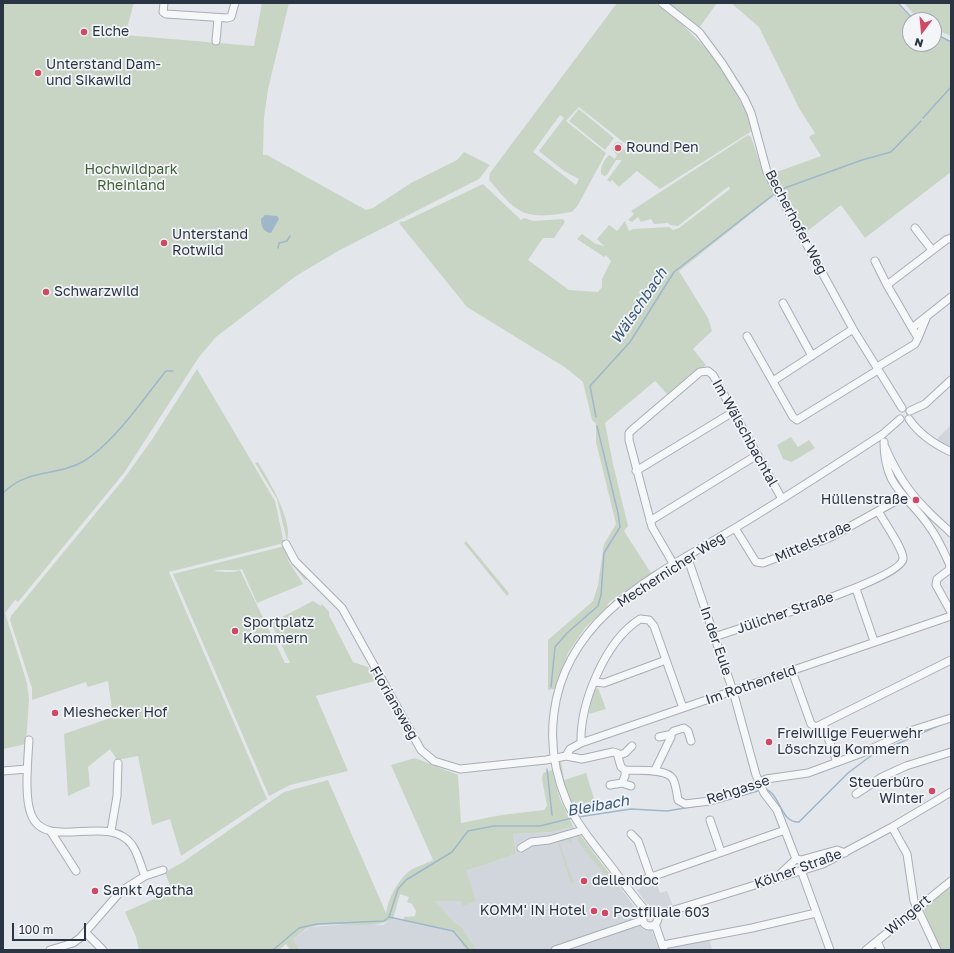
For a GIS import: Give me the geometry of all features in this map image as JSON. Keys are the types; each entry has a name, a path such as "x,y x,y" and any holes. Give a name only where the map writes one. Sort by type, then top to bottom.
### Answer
{"street":[{"path":"164,3 163,12 166,14 218,18 231,17 235,3"},
{"name":"Becherhofer Weg","path":"662,3 699,32 722,63 744,98 751,114 767,172 853,329 902,408"},
{"path":"216,41 218,18"},
{"path":"915,228 932,250"},
{"path":"887,285 932,250 951,238"},
{"path":"875,262 918,338"},
{"path":"912,328 951,297"},
{"path":"783,303 812,356"},
{"path":"747,336 793,417 799,420 915,344 927,315"},
{"path":"773,381 853,329"},
{"name":"Im Wälschbachtal","path":"674,565 655,533 650,520 636,471 629,433 700,372 708,371 713,375 782,499"},
{"path":"910,411 925,404 951,380"},
{"path":"909,419 900,419 898,412 902,408 906,408 910,411"},
{"path":"910,411 909,419 913,426 926,437 951,452"},
{"path":"636,471 733,412"},
{"name":"Mechernicher Weg","path":"646,911 581,826 573,813 560,780 552,739 555,703 564,674 575,650 593,626 614,606 686,556 782,499 883,434 900,419"},
{"path":"883,434 884,457 887,471 903,497 931,528 950,565 949,570 937,579 936,585 951,612"},
{"path":"884,442 897,471 910,490 926,509 951,533"},
{"path":"650,520 757,455"},
{"name":"Mittelstraße","path":"735,528 756,562 763,563 831,538 903,497"},
{"name":"Jülicher Straße","path":"714,637 856,588 900,566 903,559 901,551 878,511"},
{"name":"Floriansweg","path":"286,544 295,561 342,608 398,711 421,750 428,757 434,761 460,769 555,759"},
{"name":"In der Eule","path":"686,556 734,691 761,787 774,805 796,859"},
{"path":"856,588 874,641"},
{"name":"Im Rothenfeld","path":"555,759 566,756 570,749 581,743 792,671 874,641 951,616"},
{"path":"581,743 585,705 594,682 617,642 640,619 646,618 652,622 683,708"},
{"path":"594,682 604,683 666,660"},
{"path":"792,671 811,724 816,727 951,660"},
{"name":"Rehgasse","path":"625,770 655,770 668,775 673,778 678,800 685,804 710,801 761,787 766,779 808,773 862,753 910,731 951,718"},
{"path":"823,724 837,762"},
{"path":"659,736 670,735 674,731 684,728 688,730 691,741"},
{"path":"655,770 671,737 670,735"},
{"path":"29,740 27,769 30,813 34,821 51,832 76,871"},
{"path":"566,756 577,760 592,758 613,752 619,755 625,753 632,746"},
{"path":"856,794 882,777 906,766 951,752"},
{"path":"619,755 621,767 625,770 626,776 622,783"},
{"path":"111,832 117,796 118,763"},
{"path":"3,771 27,769"},
{"path":"610,784 622,783 631,786"},
{"name":"Kölner Straße","path":"658,915 822,864 892,827 951,792"},
{"path":"710,820 721,852"},
{"path":"521,848 531,842 549,840 581,826"},
{"path":"892,827 907,854 917,907 937,950"},
{"path":"51,832 103,830 124,837 132,845 145,876"},
{"path":"637,882 785,830"},
{"path":"631,834 638,841 651,878"},
{"path":"780,877 781,873 796,859 801,860 837,850 845,853"},
{"path":"50,950 73,943 86,933 121,891 145,876 163,870"},
{"path":"801,870 830,950"},
{"name":"Wingert","path":"866,950 917,907 951,881"},
{"path":"653,910 658,915 658,920 654,924 648,925 643,920 643,915 646,911 653,910"},
{"path":"654,924 663,947 710,935 752,928 816,913"},
{"path":"555,950 643,920"},
{"path":"86,933 103,950"},
{"path":"877,941 881,950"}],"shaded area":[{"path":"951,425 951,449 935,441"},
{"path":"573,826 638,911 636,922 652,931 659,950 477,950 461,926 455,923 434,901 461,901 463,905 466,871 516,854 513,834 553,832"},
{"path":"655,879 660,893 667,891 673,906 658,909 646,903 637,890 648,881"},
{"path":"393,919 453,930 465,950 300,950 293,939 310,927 350,924 383,925"},
{"path":"706,939 710,941 712,950 669,950 668,945"}],"green space":[{"name":"Hochwildpark Rheinland","path":"3,3 134,3 125,35 254,46 262,3 289,3 268,89 264,118 263,155 267,155 366,210 373,208 411,183 457,160 464,152 490,165 479,179 338,251 296,276 216,337 199,357 124,473 18,602 15,600 5,613 27,683 29,699 26,744 3,749"},
{"path":"617,3 655,3 682,24 720,63 747,114 752,131 660,189 637,171 619,187 612,180 610,182 607,180 622,160 616,160 607,175 604,176 601,174 601,169 604,161 609,155 615,159 617,155 612,149 614,144 617,142 622,143 624,151 627,145 579,107 566,121 606,153 578,205 572,212 555,215 536,215 520,211 506,199 489,180 490,173","holes":["560,115 564,118 539,151 564,171 579,179 576,185 533,152"]},
{"path":"668,3 717,3 699,28"},
{"path":"731,3 897,3 905,12 902,12 902,52 942,52 942,38 951,42 951,172 865,238 841,205 805,233 777,182 774,173 821,156 809,137 815,133 800,110 759,27"},
{"path":"904,3 951,3 951,36 942,32 942,12 912,12"},
{"path":"579,109 614,138 605,150 569,121"},
{"path":"748,135 751,137 761,166 776,194 679,271 708,318 712,331 693,349 706,365 669,396 655,381 605,423 628,526 624,531 651,573 608,603 607,607 585,628 568,653 554,689 548,690 548,640 593,601 598,585 604,544 616,524 596,442 596,424 592,420 583,382 566,368 467,307 399,223 483,184 521,220 524,218 534,221 563,219 565,222 554,238 543,238 528,260 569,290 598,292 602,287 602,279 611,261 606,255 604,257 577,239 582,234 596,244 604,246 597,239 609,225 617,231 625,221 629,231 633,229 669,227 673,230 679,228 730,189 729,186 678,226 670,225 668,223 654,224 651,219 641,222 638,217 632,222 628,220 634,214 631,211"},
{"path":"197,369 275,501 284,543 169,572 267,799 181,856 170,819 152,825 138,756 117,760 110,749 88,767 90,786 68,796 64,734 113,717 108,681 88,687 86,682 32,700 32,688 10,620 11,616 123,480 153,438"},
{"path":"791,437 798,447 809,440 815,448 792,462 783,459 777,445"},
{"path":"258,462 284,512 287,523 287,541 277,499 255,463"},
{"path":"466,541 509,593 507,596 464,543"},
{"path":"285,546 308,579 305,580 286,557 303,584 257,603 242,569 214,571 230,572 240,570 285,663 290,663 272,625 272,622 313,601 321,606 322,604 329,612 329,615 353,662 368,667 375,681 316,696 348,771 290,785 269,796 173,574"},
{"path":"598,688 606,709 589,714 592,690"},
{"path":"415,758 458,775 461,823 501,815 544,810 547,806 542,779 543,773 552,770 560,799 573,826 553,832 513,834 516,854 466,871 476,901 463,906 461,901 435,901 455,923 461,926 477,950 465,950 453,930 403,921 404,917 415,916 416,911 412,904 407,902 409,897 400,894 393,919 374,925 331,924 310,927 293,939 300,950 290,950 286,944 279,950 139,950 136,937 125,912 172,891 165,872 183,862 284,792 328,780 386,913 391,897 404,876 413,869 433,860 391,765"},
{"path":"561,760 564,780 586,773 597,808 575,804 569,801 559,766"},
{"path":"577,834 580,835 623,891 617,885 612,887 610,881 607,881 601,869 581,846"},
{"path":"570,836 572,843 570,844 568,840 559,842 566,861 568,861 566,862 574,883 571,884 557,840"},
{"path":"951,887 951,950 940,950 923,908"}],"water":[{"path":"265,215 277,216 279,219 271,233 264,230 262,226 261,219"}],"waterway":[{"path":"898,3 906,12"},
{"path":"942,37 951,42"},
{"name":"Wälschbach","path":"923,118 951,87"},
{"name":"Wälschbach","path":"782,189 862,160 891,152 921,121"},
{"name":"Wälschbach","path":"596,417 590,386 630,342 674,272 773,195"},
{"path":"278,248 279,243 287,241 290,236"},
{"path":"3,493 13,485 32,476 74,466 84,461 106,443 128,420 166,371 173,371"},
{"name":"Wälschbach","path":"551,687 555,647 567,633 598,606 601,595 604,553 620,527 597,426"},
{"name":"Bleibach","path":"765,789 774,796 788,818 799,822 848,773 872,755 940,725"},
{"name":"Wälschbach","path":"547,769 552,815"},
{"name":"Bleibach","path":"716,803 761,790"},
{"name":"Bleibach","path":"578,817 631,809 667,811 703,805"},
{"name":"Bleibach","path":"273,950 299,928 317,924 384,921 389,917 398,889 406,880 452,852 468,831 494,826 540,826 572,818"},
{"path":"389,917 453,931 469,950"}],"place":[{"name":"Elche","path":"84,32"},
{"name":"Unterstand Dam- und Sikawild","path":"38,73"},
{"name":"Round Pen","path":"618,148"},
{"name":"Unterstand Rotwild","path":"164,243"},
{"name":"Schwarzwild","path":"46,292"},
{"name":"Hüllenstraße","path":"916,500"},
{"name":"Sportplatz Kommern","path":"235,631"},
{"name":"Mieshecker Hof","path":"55,713"},
{"name":"Freiwillige Feuerwehr Löschzug Kommern","path":"769,742"},
{"name":"Steuerbüro Winter","path":"932,791"},
{"name":"dellendoc","path":"584,881"},
{"name":"Sankt Agatha","path":"95,891"},
{"name":"KOMM' IN Hotel","path":"594,911"},
{"name":"Postfiliale 603","path":"605,913"}]}
